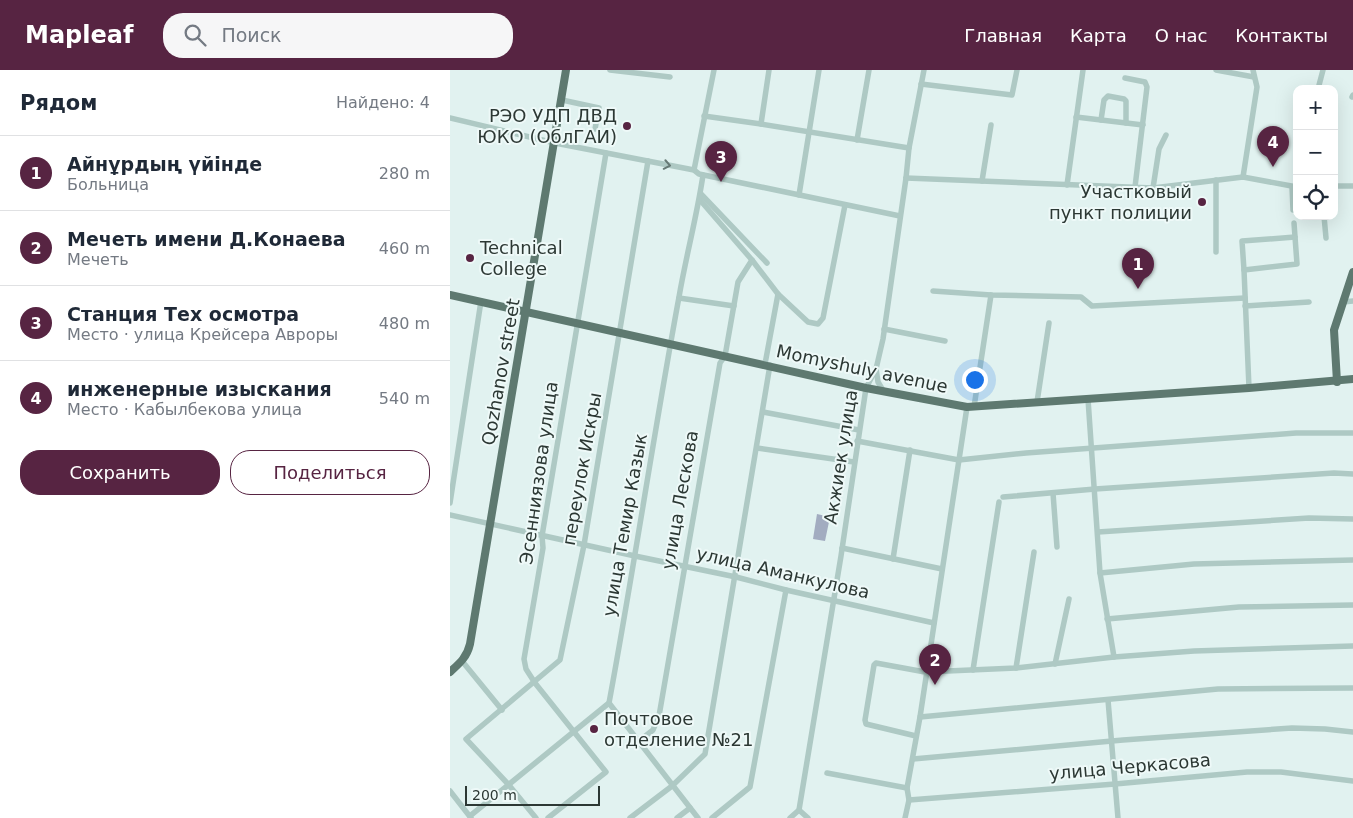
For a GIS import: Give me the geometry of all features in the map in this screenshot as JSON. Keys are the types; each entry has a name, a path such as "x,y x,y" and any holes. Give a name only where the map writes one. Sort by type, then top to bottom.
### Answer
{"main road":[{"name":"Qozhanov street","path":"450,672 462,661 468,652 566,70"},
{"path":"1337,382 1334,330 1353,272"},
{"path":"450,295 526,312"},
{"name":"Momyshuly avenue","path":"526,312 884,392 970,407 1337,382 1353,379"}],"street":[{"path":"610,70 649,72 670,77"},
{"path":"694,170 714,70"},
{"path":"761,124 769,70"},
{"path":"799,195 819,70"},
{"path":"857,140 868,70"},
{"name":"Акжиек улица","path":"799,810 842,548 857,441 866,388 876,369 884,329 909,148 924,70"},
{"path":"922,84 1012,96 1017,70"},
{"path":"1067,185 1083,70"},
{"path":"1216,70 1254,77"},
{"path":"1243,176 1257,87 1252,70"},
{"path":"1319,85 1323,70"},
{"path":"1125,78 1145,82 1147,87 1135,187"},
{"path":"1101,120 1104,100 1108,96 1126,101 1126,123"},
{"path":"562,100 599,108 595,129"},
{"path":"704,116 909,148"},
{"path":"1076,117 1143,125"},
{"path":"450,118 606,153 694,170 704,175 900,216"},
{"path":"982,181 991,125"},
{"path":"1153,188 1159,150 1166,134"},
{"name":"Эсенниязова улица","path":"548,818 606,772 535,683 526,669 524,659 543,548 542,536 606,153"},
{"name":"переулок Искры","path":"508,784 466,739 535,683 560,660 584,545 648,161"},
{"name":"улица Темир Казык","path":"609,703 679,298 704,175"},
{"path":"906,178 1153,188 1243,176 1293,187"},
{"path":"1216,180 1216,252"},
{"path":"1338,186 1353,186"},
{"path":"700,197 778,294 808,322 818,324 823,318 845,205"},
{"path":"700,197 767,263"},
{"path":"1324,220 1326,238"},
{"path":"1244,270 1297,264 1294,223"},
{"path":"1249,388 1242,242 1295,237"},
{"name":"улица Лескова","path":"638,742 653,730 658,722 720,363 725,356 738,282 752,260"},
{"path":"933,291 992,295 1081,297 1092,306 1245,298"},
{"path":"630,818 672,786 705,754 763,412 767,365 778,294"},
{"path":"904,818 909,800 907,788 920,717 925,672 959,460 992,295"},
{"path":"679,298 734,306"},
{"path":"450,503 481,301"},
{"path":"1343,302 1353,301"},
{"path":"1245,306 1309,302"},
{"path":"1037,402 1049,323"},
{"path":"884,329 945,341"},
{"path":"876,369 878,382 884,392"},
{"path":"1088,399 1100,573 1114,657"},
{"path":"763,412 859,430"},
{"path":"857,441 959,460 1026,453 1319,432 1353,433"},
{"path":"756,448 854,462"},
{"path":"893,559 910,450"},
{"path":"974,670 1001,499 1095,489 1334,473 1353,474"},
{"path":"1053,494 1057,546"},
{"name":"улица Аманкулова","path":"450,515 684,565 934,623"},
{"path":"1098,532 1309,518 1353,519"},
{"path":"842,548 942,569"},
{"path":"1016,668 1034,552"},
{"path":"1100,573 1194,564 1353,560"},
{"path":"712,818 750,787 786,590"},
{"path":"1055,664 1069,600"},
{"path":"1107,619 1221,608 1353,605"},
{"path":"916,736 866,724 865,720 874,665 876,663 925,672 1016,668 1201,650 1353,646"},
{"path":"462,661 502,710"},
{"path":"920,717 1218,689 1353,688"},
{"path":"1108,700 1118,818"},
{"path":"450,792 471,817 508,784 609,703 698,818"},
{"path":"913,759 1292,728 1353,732"},
{"name":"улица Черкасова","path":"909,800 1256,772 1281,772 1353,781"},
{"path":"827,773 907,788"},
{"path":"508,784 536,818"},
{"path":"677,818 690,808"},
{"path":"790,818 799,810 808,818"}],"shaded area":[{"path":"817,514 830,517 825,541 813,539"}],"place":[{"name":"РЭО УДП ДВД ЮКО (ОблГАИ)","path":"627,126"},
{"name":"инженерные изыскания","path":"1273,167"},
{"name":"Станция Тех осмотра","path":"721,182"},
{"name":"Участковый пункт полиции","path":"1202,202"},
{"name":"Technical College","path":"470,258"},
{"name":"Айнұрдың үйінде","path":"1138,289"},
{"name":"Мечеть имени Д.Конаева","path":"935,685"},
{"name":"Почтовое отделение №21","path":"594,729"}]}
